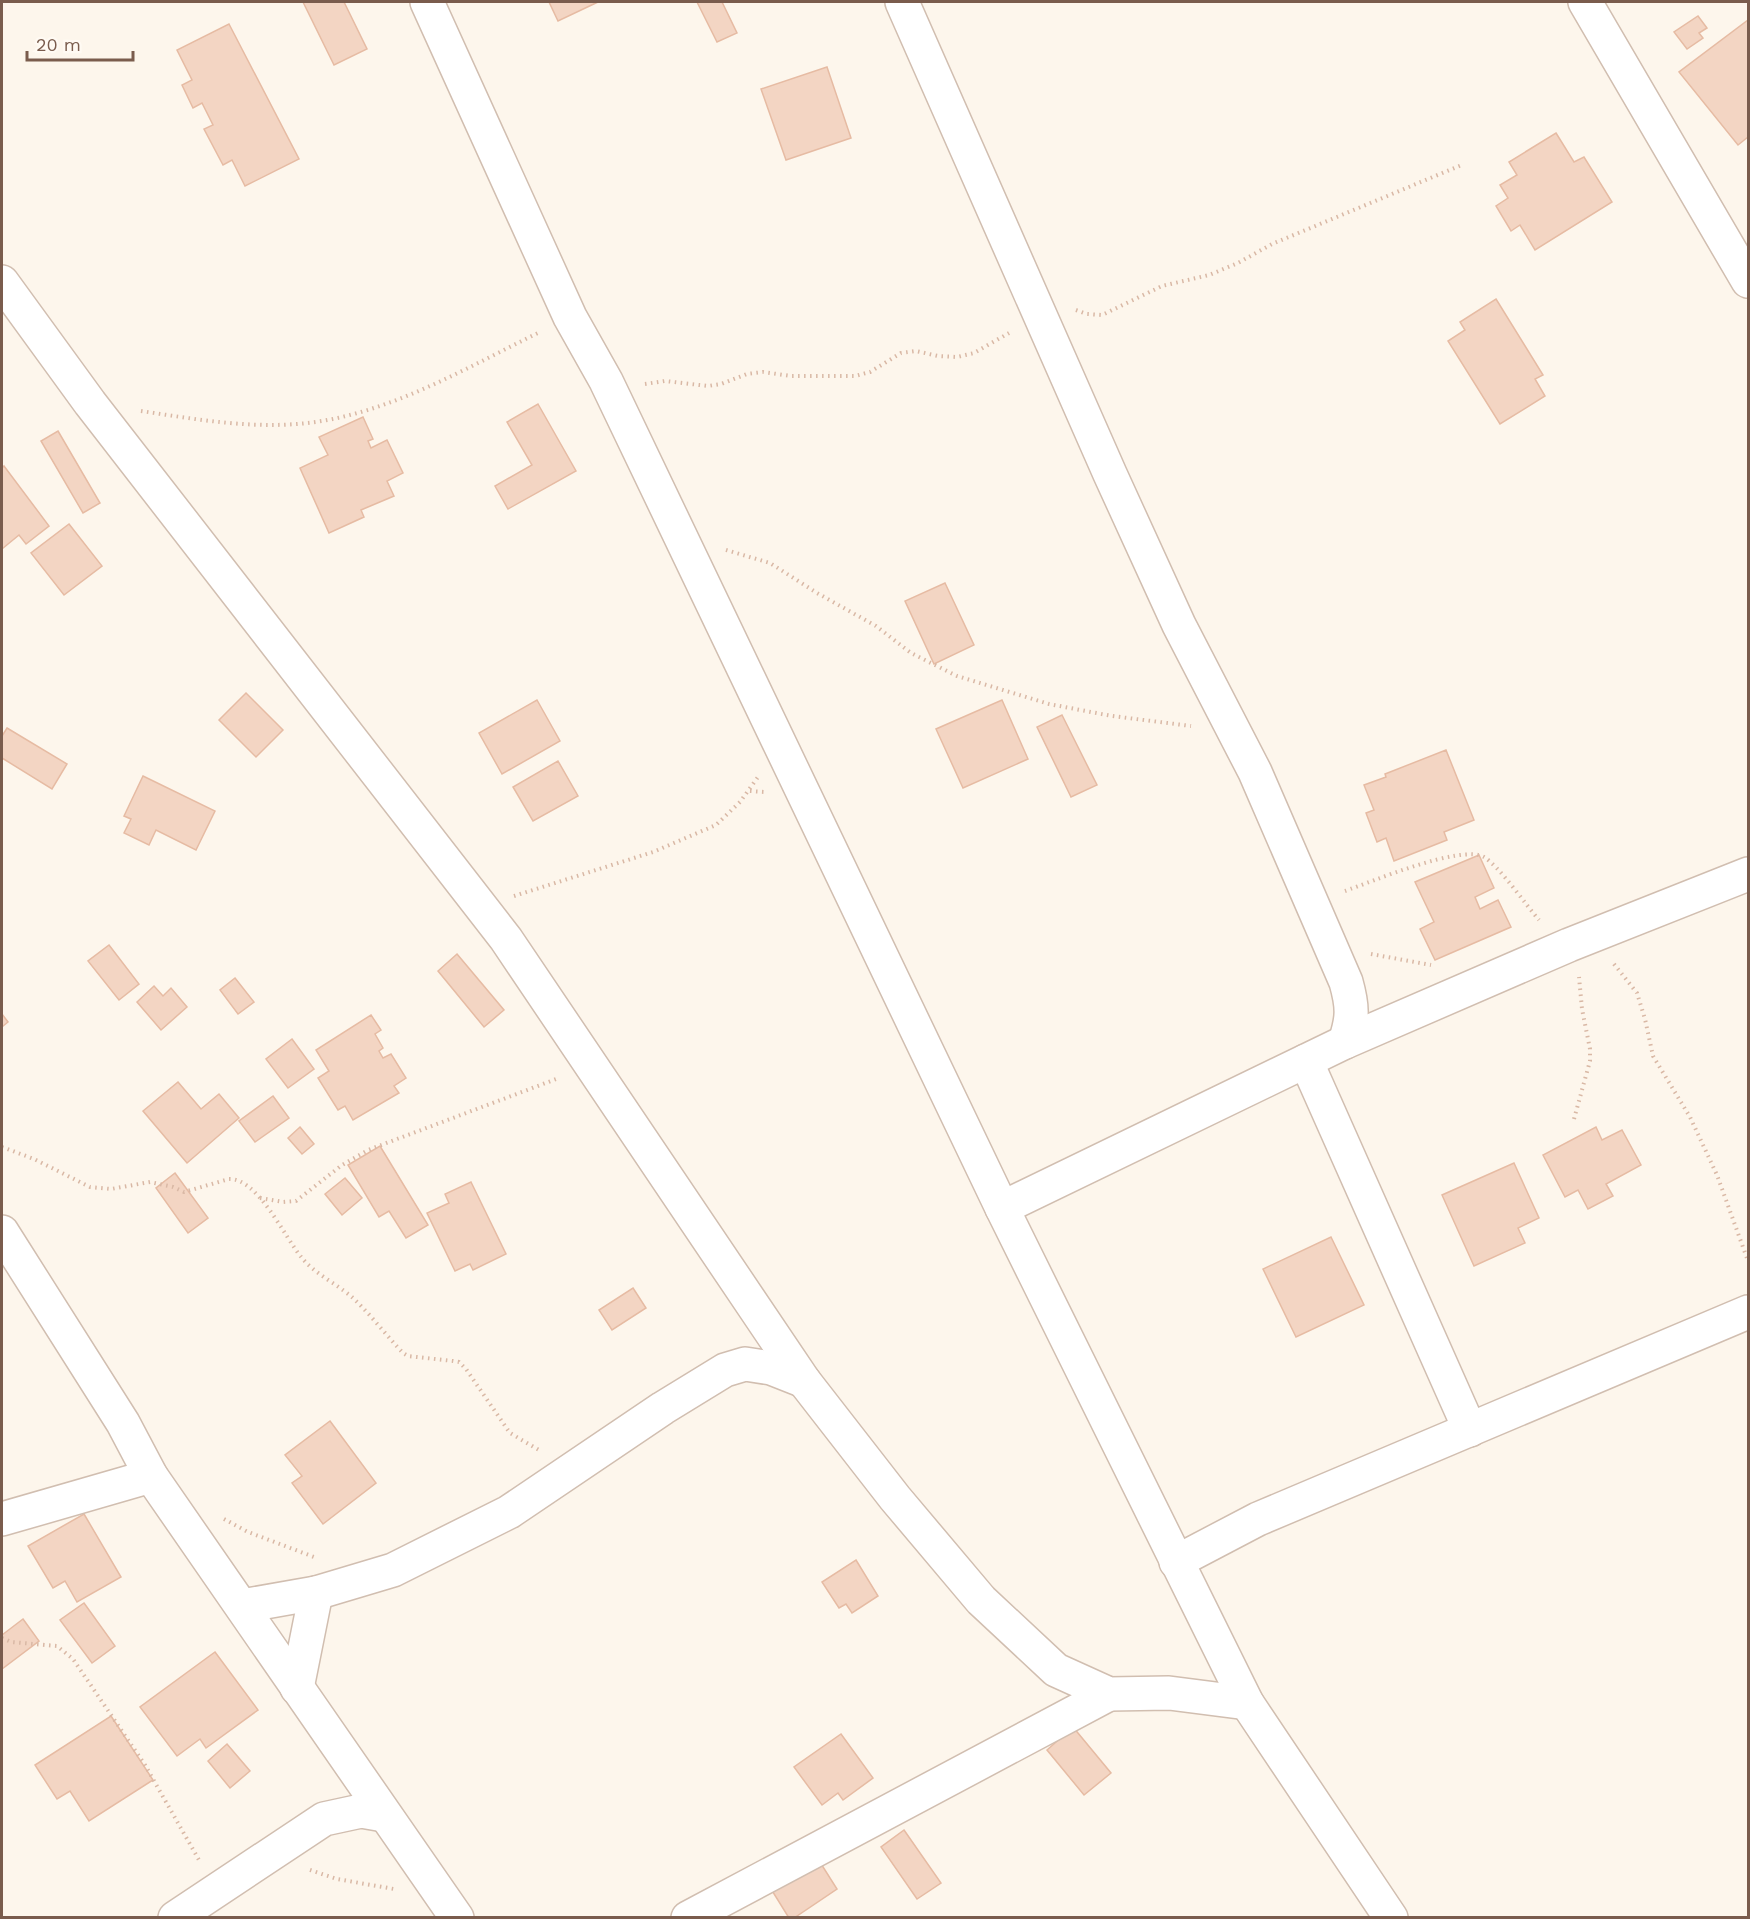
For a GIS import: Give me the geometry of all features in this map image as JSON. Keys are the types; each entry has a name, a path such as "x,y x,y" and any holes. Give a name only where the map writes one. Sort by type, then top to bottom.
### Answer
{"street":[{"path":"427,2 570,317 606,381 1002,1208 1176,1562 1247,1702 1390,1917"},
{"path":"902,2 1179,625 1255,772 1330,943 1353,1005 1352,1023 1345,1042"},
{"path":"1585,2 1749,281"},
{"path":"2,283 90,403 506,939 804,1381 895,1498 981,1600 1056,1670 1109,1694"},
{"path":"1002,1208 1345,1042 1573,944 1749,874"},
{"path":"1306,1061 1470,1430"},
{"path":"2,1232 123,1423 151,1476 448,1906"},
{"path":"1176,1562 1258,1518 1749,1312"},
{"path":"242,1606 316,1593 393,1570 510,1512 663,1408 725,1370 745,1364 771,1368 804,1381"},
{"path":"2,1519 151,1476"},
{"path":"297,1688 316,1593"},
{"path":"688,1917 1109,1694 1170,1692 1247,1702"},
{"path":"324,1819 338,1794 348,1760"},
{"path":"175,1917 324,1819 361,1811 384,1815"}],"path":[{"path":"606,381 637,385 665,381 708,386 721,384 747,374 763,372 791,376 855,376 870,372 901,353 916,351 957,357 974,353 1006,334 1031,330 1059,310 1073,308 1102,315 1162,286 1209,275 1238,263 1272,244 1464,164"},
{"path":"90,403 232,424 269,425 321,421 383,405 449,376 570,317"},
{"path":"679,536 770,563 876,626 911,653 957,676 1049,704 1112,716 1194,726"},
{"path":"480,907 653,852 716,825 750,790 777,736"},
{"path":"1312,903 1447,856 1479,854 1492,863 1543,925 1628,980 1636,993 1645,1019 1653,1056 1690,1117 1717,1175 1749,1261"},
{"path":"1330,943 1390,958 1415,961 1488,981"},
{"path":"1573,944 1590,1049 1588,1070 1574,1119"},
{"path":"260,1197 283,1202 296,1201 342,1166 368,1150 591,1066"},
{"path":"2,1148 34,1160 90,1187 111,1190 150,1182 184,1192 235,1179 243,1182 260,1197 303,1260 353,1298 403,1353 408,1356 459,1362 510,1433 534,1448 583,1462"},
{"path":"218,1516 248,1532 319,1558"},
{"path":"2,1638 11,1642 57,1646 73,1659 145,1765 217,1889"},
{"path":"263,1858 448,1906"}],"building":[{"path":"303,2 344,2 367,49 334,65"},
{"path":"549,2 598,2 558,21"},
{"path":"697,2 722,2 737,33 717,42"},
{"path":"1698,16 1707,28 1699,33 1703,38 1687,49 1674,32"},
{"path":"1748,20 1748,137 1738,145 1679,72"},
{"path":"229,24 299,159 245,186 232,160 223,165 204,129 213,125 202,103 193,108 182,85 192,80 177,50"},
{"path":"827,67 851,138 786,160 761,89"},
{"path":"1556,133 1574,162 1584,157 1612,202 1535,250 1520,225 1511,231 1496,206 1508,198 1500,185 1517,175 1509,162"},
{"path":"1496,299 1543,375 1535,379 1545,396 1500,424 1448,341 1465,330 1460,322"},
{"path":"538,404 576,471 508,509 495,486 532,465 507,422"},
{"path":"363,417 373,439 368,441 371,448 387,440 403,473 387,481 394,496 361,510 364,517 329,533 300,468 328,455 319,437"},
{"path":"58,431 100,503 83,513 41,441"},
{"path":"4,466 49,526 26,544 19,535 2,549 2,468"},
{"path":"69,524 102,566 64,595 31,553"},
{"path":"945,583 974,645 934,664 905,601"},
{"path":"246,693 283,730 256,757 219,720"},
{"path":"537,700 560,741 502,774 479,733"},
{"path":"1002,700 1028,759 963,788 936,729"},
{"path":"1062,715 1097,785 1071,797 1037,727"},
{"path":"7,728 67,764 52,789 2,758 2,736"},
{"path":"1446,750 1474,820 1444,832 1447,840 1394,861 1386,838 1377,842 1366,813 1374,810 1364,785 1386,777 1385,774"},
{"path":"558,761 578,796 533,821 513,787"},
{"path":"143,776 215,811 196,850 156,830 149,845 124,833 131,819 124,816"},
{"path":"1479,855 1494,888 1475,897 1480,909 1498,900 1511,927 1435,960 1420,929 1434,922 1415,882"},
{"path":"109,945 139,984 119,1000 88,961"},
{"path":"457,954 504,1010 484,1027 438,971"},
{"path":"235,978 254,1002 238,1014 220,990"},
{"path":"154,986 163,996 171,988 187,1007 161,1030 137,1002"},
{"path":"2,1014 8,1022 2,1027"},
{"path":"371,1015 381,1030 375,1034 383,1048 379,1051 383,1058 391,1054 406,1078 394,1086 399,1093 353,1120 345,1106 338,1110 318,1078 329,1071 316,1050"},
{"path":"292,1039 314,1069 288,1088 266,1059"},
{"path":"178,1082 201,1109 219,1094 239,1118 187,1163 143,1111"},
{"path":"273,1096 289,1118 255,1142 239,1121"},
{"path":"300,1127 314,1144 302,1154 288,1138"},
{"path":"1596,1127 1602,1140 1622,1130 1641,1165 1606,1184 1613,1196 1588,1209 1578,1190 1565,1197 1543,1155"},
{"path":"380,1146 428,1225 406,1238 389,1211 379,1217 348,1165"},
{"path":"1514,1163 1539,1218 1518,1228 1525,1243 1474,1266 1442,1195"},
{"path":"175,1173 208,1218 188,1233 156,1188"},
{"path":"345,1178 362,1198 342,1215 325,1194"},
{"path":"471,1182 506,1254 473,1270 470,1264 455,1271 427,1213 449,1203 445,1194"},
{"path":"1331,1237 1364,1305 1296,1337 1263,1269"},
{"path":"633,1288 646,1308 612,1330 599,1310"},
{"path":"330,1421 376,1483 323,1524 292,1483 302,1476 285,1455"},
{"path":"84,1514 121,1577 77,1602 65,1581 53,1588 28,1546"},
{"path":"856,1560 878,1596 852,1613 846,1604 839,1608 822,1582"},
{"path":"84,1603 115,1646 92,1663 60,1620"},
{"path":"23,1619 39,1641 2,1669 2,1635"},
{"path":"215,1652 258,1710 206,1748 200,1739 177,1756 140,1707"},
{"path":"111,1716 153,1780 89,1821 70,1791 57,1799 35,1765"},
{"path":"1073,1727 1111,1773 1084,1795 1047,1750"},
{"path":"841,1734 873,1778 843,1800 838,1793 822,1805 794,1767"},
{"path":"227,1744 250,1771 230,1788 208,1761"},
{"path":"904,1830 941,1883 917,1899 881,1847"},
{"path":"818,1859 837,1889 794,1918 789,1918 771,1889"}]}
